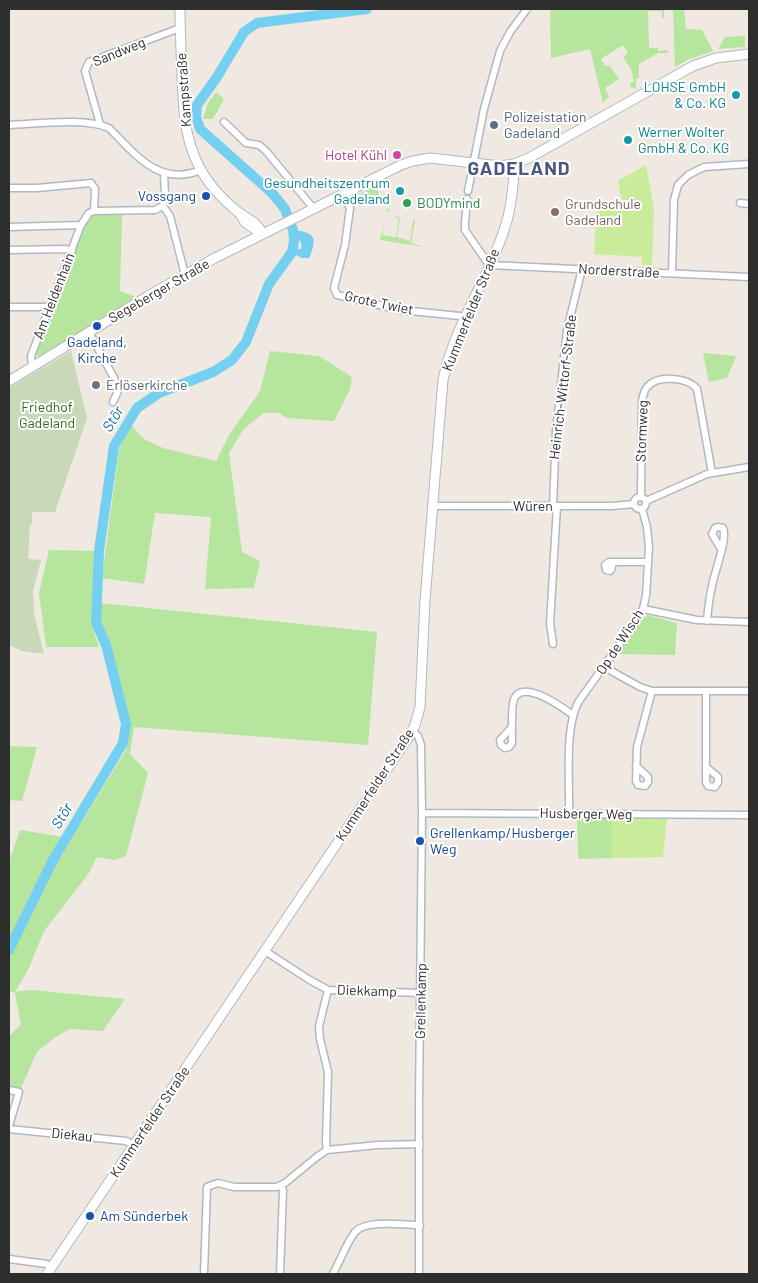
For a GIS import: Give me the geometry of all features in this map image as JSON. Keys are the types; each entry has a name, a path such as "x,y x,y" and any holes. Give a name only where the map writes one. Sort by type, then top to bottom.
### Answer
{"street":[{"name":"Kampstraße","path":"180,9 183,109 193,156 219,195 240,214 252,220 263,234"},
{"path":"468,191 484,109 500,51 510,32 527,9"},
{"name":"Sandweg","path":"100,124 85,71 89,62 180,28"},
{"name":"Segeberger Straße","path":"9,381 184,275 413,161 430,158 500,166 514,164 529,158 693,66 716,58 749,54"},
{"path":"9,125 82,122 100,124 109,128 151,167 164,174 189,175 201,170"},
{"path":"224,122 246,143 260,145 314,209"},
{"name":"Kummerfelder Straße","path":"50,1271 412,731 420,707 425,600 443,380 448,359 508,217 512,197 514,164"},
{"path":"672,273 674,200 678,185 688,175 704,167 749,164"},
{"path":"164,174 165,196 163,206 170,216 184,275"},
{"path":"9,188 37,188 91,183 95,189 94,210 155,210 163,206"},
{"name":"Grote Twiet","path":"342,195 350,208 345,245 334,288 338,295 401,310 460,316 465,319"},
{"path":"467,199 465,230 489,265"},
{"path":"740,204 749,204"},
{"name":"Am Heldenhain","path":"32,367 31,356 81,225 89,213 94,210"},
{"name":"Kampstraße","path":"240,214 245,222 263,234"},
{"path":"243,244 245,222"},
{"path":"9,227 81,225"},
{"path":"9,250 66,249 72,251"},
{"name":"Norderstraße","path":"489,265 749,277"},
{"name":"Heinrich-Wittorf-Straße","path":"554,644 550,623 556,431 567,330 582,269"},
{"path":"9,307 50,307"},
{"path":"89,332 114,378 118,391 113,402"},
{"name":"Stormweg","path":"643,499 642,401 645,390 655,381 685,380 692,383 697,389 712,472"},
{"path":"643,499 646,505 642,509 636,508 634,504 635,499 643,499 712,472 749,467"},
{"name":"Würen","path":"432,506 617,506 634,504"},
{"name":"Op de Wisch","path":"569,814 570,730 573,715 579,701 643,609 646,596 649,534 642,509"},
{"path":"707,621 711,589 721,549"},
{"path":"613,562 648,562"},
{"path":"643,609 679,618 749,622"},
{"path":"604,667 640,687 652,691 749,691"},
{"path":"636,766 638,736 652,691"},
{"path":"706,691 706,767"},
{"path":"512,727 513,703 515,697 520,694 537,693 573,715"},
{"name":"Grellenkamp","path":"412,731 418,736 421,745 422,813 419,1274"},
{"name":"Husberger Weg","path":"422,813 749,815"},
{"name":"Diekkamp","path":"265,951 328,990 421,993"},
{"path":"327,1150 328,1072 320,1039 319,1026 328,990"},
{"name":"Diekau","path":"9,1090 19,1092 9,1127 126,1141 134,1145"},
{"path":"204,1274 207,1188 218,1183 234,1187 270,1187 281,1185 327,1150 378,1145 420,1144"},
{"path":"280,1274 283,1191 281,1185"},
{"path":"334,1274 352,1236 359,1228 370,1224 420,1225"},
{"path":"9,1260 47,1264 50,1271"}],"green space":[{"path":"550,9 664,9 664,18 662,18 662,11 648,11 649,48 658,48 658,51 667,50 669,53 658,53 639,64 639,78 636,79 636,89 631,87 630,84 634,81 631,69 623,57 628,53 623,45 601,59 605,66 609,65 619,79 605,88 609,96 603,103 590,49 551,58"},
{"path":"673,9 684,9 686,29 702,30 713,51 687,60 675,67"},
{"path":"745,36 745,47 718,49 725,37"},
{"path":"216,92 224,99 213,119 203,119 208,103"},
{"path":"646,165 654,209 652,265 642,265 642,257 594,254 597,209 624,211 618,181"},
{"path":"376,185 379,194 376,196 381,205 375,201 354,204 355,197"},
{"path":"95,213 122,213 120,291 138,298 39,357 36,354 36,349 83,228 89,218"},
{"path":"395,215 400,218 397,237 410,241 413,220 415,220 411,243 424,247 380,240 385,218 382,235 396,237 399,218 395,217"},
{"name":"Friedhof Gadeland","path":"71,351 87,418 55,512 32,512 32,524 30,525 28,559 41,560 33,591 34,614 44,654 22,651 9,645 9,388"},
{"path":"270,351 319,356 352,377 350,389 334,421 287,418 279,413 263,413 243,430 229,453 242,552 260,561 254,588 205,589 211,517 155,513 144,584 102,578 119,449 131,425 144,439 163,448 216,461 229,435 260,391"},
{"path":"703,353 736,356 727,378 709,382"},
{"path":"49,550 96,551 91,624 99,647 46,647 39,593"},
{"path":"100,603 377,632 368,745 134,727 130,754 148,773 126,856 114,860 97,857 89,873 44,931 28,970 15,992 31,990 125,999 103,1031 70,1029 54,1038 37,1052 20,1090 9,1087 9,1036 21,1025 15,993 9,991 9,862 20,830 64,837 55,850 61,856 126,750 128,726 109,641 99,618"},
{"path":"647,615 677,623 675,655 619,654"},
{"path":"9,746 37,747 22,801 9,800"},
{"path":"577,817 612,818 612,858 578,859"},
{"path":"612,818 667,818 663,857 612,858"}],"water":[{"path":"293,230 306,232 313,237 314,241 309,258 301,258 292,252 292,249 301,249 300,241 293,236"}],"waterway":[{"name":"Stör","path":"9,950 53,860 123,743 126,724 106,645 96,623 99,551 114,446 137,408 159,393 213,372 232,360 246,342 269,284 292,252 293,230 285,209 272,193 200,129 196,117 197,105 217,77 244,32 257,23 367,9"}],"place":[{"name":"LOHSE GmbH & Co. KG","path":"736,95"},
{"name":"Polizeistation Gadeland","path":"494,125"},
{"name":"Werner Wolter GmbH & Co. KG","path":"628,140"},
{"name":"Hotel Kühl","path":"397,155"},
{"name":"Gesundheitszentrum Gadeland","path":"400,191"},
{"name":"Vossgang","path":"206,196"},
{"name":"BODYmind","path":"407,203"},
{"name":"Grundschule Gadeland","path":"555,212"},
{"name":"Gadeland, Kirche","path":"97,326"},
{"name":"Erlöserkirche","path":"96,385"},
{"name":"Grellenkamp/Husberger Weg","path":"420,841"},
{"name":"Am Sünderbek","path":"90,1216"}],"district":[{"name":"GADELAND","path":"519,169"}]}
